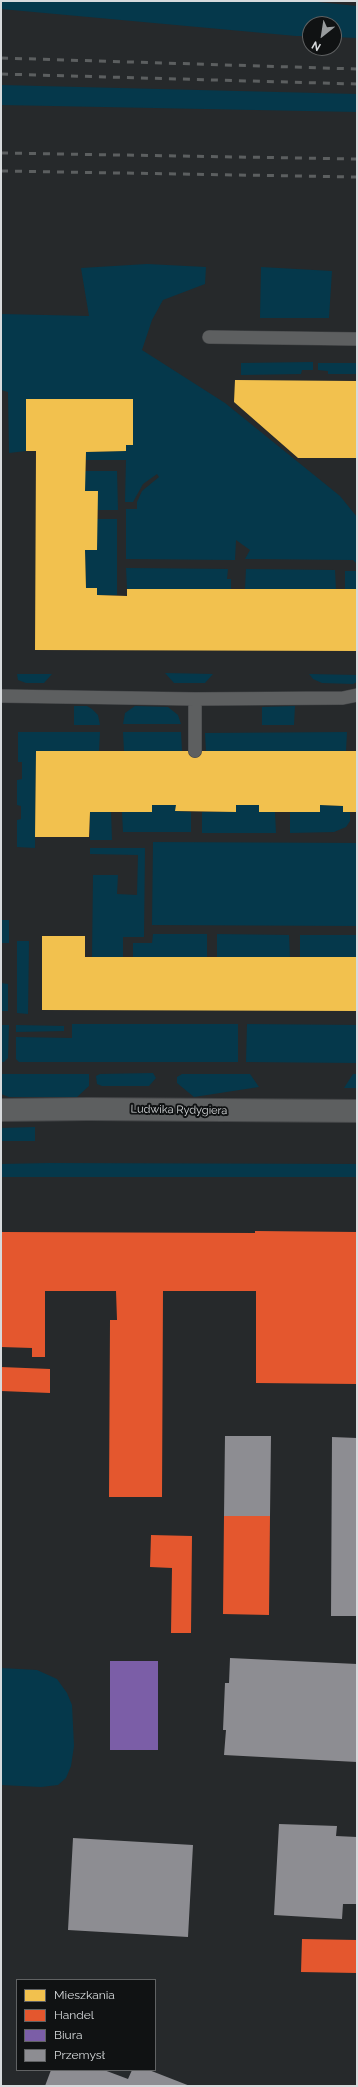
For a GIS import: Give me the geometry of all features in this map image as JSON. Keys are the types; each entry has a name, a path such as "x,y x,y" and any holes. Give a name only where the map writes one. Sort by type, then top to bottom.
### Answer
{"street":[{"name":"Ludwika Rydygiera","path":"1,1110 88,1109 357,1111"}],"lane":[{"path":"209,337 357,339"},
{"path":"1,696 195,699 342,698 357,695"},
{"path":"195,699 196,751"}],"shaded area":[{"path":"1,1 308,1 357,6 357,38 342,37 342,16 302,16 302,36 296,36 1,9"},
{"path":"1,85 357,94 357,112 1,105"},
{"path":"147,264 206,267 205,284 163,300 152,320 142,350 225,403 340,496 357,517 357,564 353,560 245,559 250,550 236,540 235,560 126,559 126,509 137,509 137,502 142,491 159,477 157,474 143,484 133,502 125,502 126,460 86,460 86,452 126,451 126,445 133,445 133,399 26,399 26,451 9,453 8,392 1,390 1,314 89,316 81,268"},
{"path":"261,267 332,271 329,318 260,318"},
{"path":"313,362 313,370 302,370 301,374 241,375 241,363"},
{"path":"318,363 357,363 357,374 328,374 328,371 318,370"},
{"path":"85,471 117,471 118,510 97,510 85,491"},
{"path":"97,519 117,519 117,595 97,595 97,588 86,588 85,550 97,549"},
{"path":"126,568 228,569 227,579 231,579 231,589 127,589"},
{"path":"246,569 335,570 336,589 245,589"},
{"path":"345,571 357,571 357,589 345,589"},
{"path":"165,673 213,674 205,683 174,683"},
{"path":"17,674 52,674 44,683 26,683 18,680"},
{"path":"309,674 357,675 357,682 353,684 322,683 313,679"},
{"path":"74,706 87,706 92,709 98,715 100,725 74,725"},
{"path":"135,706 168,707 178,715 181,724 123,724 125,713"},
{"path":"295,706 294,725 262,725 262,707"},
{"path":"18,732 100,732 99,751 36,751 35,848 17,847 17,820 21,819 21,806 17,805 17,780 22,779 22,762 18,762"},
{"path":"123,732 181,732 182,751 124,751"},
{"path":"347,732 346,751 206,751 205,733"},
{"path":"152,805 176,805 176,811 191,812 191,832 123,832 122,812 152,812"},
{"path":"236,805 259,805 259,812 275,812 276,833 202,833 202,812 236,812"},
{"path":"320,805 343,806 343,812 350,812 350,821 346,827 334,832 290,833 290,812 319,812"},
{"path":"111,811 112,840 90,840 90,812"},
{"path":"153,842 357,843 357,926 152,925"},
{"path":"90,848 145,848 144,937 123,937 123,957 92,957 93,875 118,875 117,894 137,895 138,855 90,854"},
{"path":"1,920 9,920 9,943 1,943"},
{"path":"153,934 207,934 207,957 133,957 133,943 152,943"},
{"path":"217,934 289,935 290,957 217,957"},
{"path":"300,935 357,935 357,957 300,957"},
{"path":"17,941 29,941 28,1014 17,1013"},
{"path":"1,983 8,984 8,1011 1,1011"},
{"path":"72,1024 238,1024 238,1062 19,1062 16,1059 16,1037 72,1038"},
{"path":"247,1024 357,1025 357,1063 246,1062"},
{"path":"1,1025 9,1025 8,1058 4,1062 1,1062"},
{"path":"16,1025 64,1026 64,1031 16,1032"},
{"path":"153,1073 156,1078 149,1086 102,1086 97,1084 96,1076 100,1074"},
{"path":"1,1074 89,1074 89,1086 77,1097 9,1097 1,1094"},
{"path":"182,1074 250,1074 259,1087 194,1097 177,1083 177,1077"},
{"path":"353,1074 357,1074 357,1088 344,1088"},
{"path":"35,1127 35,1141 1,1141 1,1128"},
{"path":"1,1164 357,1164 357,1177 1,1177"},
{"path":"1,1668 37,1670 57,1679 67,1693 72,1705 74,1746 71,1766 66,1778 58,1785 41,1787 1,1785"}],"building: Mieszkania":[{"path":"235,380 357,381 357,458 298,458 234,402"},
{"path":"26,399 133,399 133,445 126,445 126,451 86,452 85,491 98,491 97,550 85,550 86,588 97,588 97,595 127,596 127,589 357,589 357,651 35,650 36,451 26,451"},
{"path":"36,751 357,751 357,812 343,812 343,806 320,805 320,812 259,812 259,805 236,805 236,812 175,811 176,805 152,805 152,812 90,812 89,837 35,837"},
{"path":"42,936 85,936 85,957 357,957 357,1011 42,1010"}],"building: Handel":[{"path":"255,1231 357,1232 357,1384 256,1383 256,1291 163,1291 162,1497 109,1497 110,1320 117,1320 116,1291 45,1291 45,1357 32,1357 32,1348 1,1347 1,1232 255,1233"},
{"path":"1,1367 50,1369 50,1393 1,1391"},
{"path":"224,1516 270,1516 269,1615 223,1614"},
{"path":"151,1535 192,1536 191,1633 171,1633 172,1568 150,1567"},
{"path":"302,1939 357,1940 357,1973 301,1972"}],"building: Biura":[{"path":"110,1661 158,1661 158,1750 110,1750"}],"building: Przemysł":[{"path":"225,1436 271,1436 270,1516 224,1516"},
{"path":"332,1437 357,1438 357,1616 331,1616"},
{"path":"230,1658 357,1664 357,1762 224,1755 226,1730 223,1730 225,1683 229,1683"},
{"path":"279,1824 337,1826 336,1836 357,1837 357,1904 343,1904 342,1919 274,1915"},
{"path":"73,1838 193,1845 188,1937 68,1930"},
{"path":"51,2071 107,2071 128,2079 132,2071 152,2071 190,2086 45,2086"}],"railway":[{"path":"1,58 357,69"},
{"path":"1,74 357,84"},
{"path":"1,153 357,159"},
{"path":"1,171 357,177"}]}
